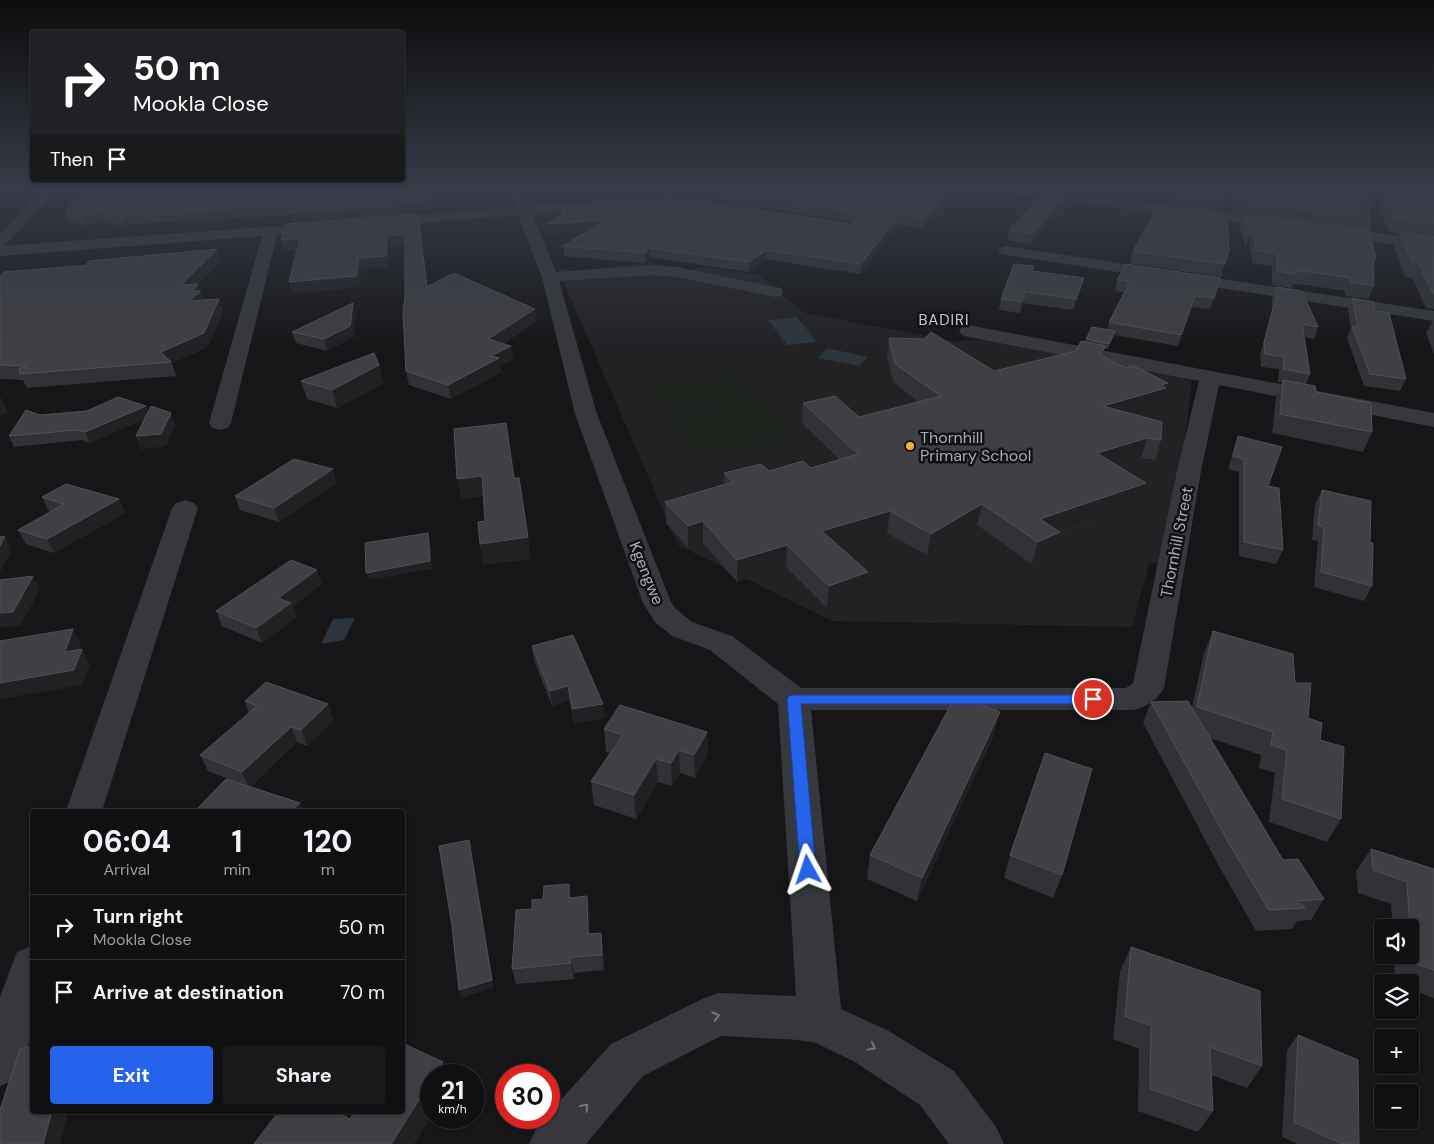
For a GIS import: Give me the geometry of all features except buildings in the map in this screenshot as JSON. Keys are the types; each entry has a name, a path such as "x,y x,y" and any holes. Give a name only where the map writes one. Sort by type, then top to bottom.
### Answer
{"street":[{"path":"0,251 117,242"},
{"path":"220,423 268,242"},
{"name":"Kgengwe","path":"537,242 550,276 586,414 657,602 665,615 682,629 721,643 794,699"},
{"path":"1420,242 1434,244"},
{"path":"1006,251 1434,316"},
{"path":"550,276 654,270 677,272 775,292"},
{"path":"968,331 1434,420"},
{"name":"Thornhill Street","path":"794,699 1133,699 1148,688 1189,471 1210,378"},
{"path":"85,809 185,508"},
{"path":"794,699 820,1022"},
{"path":"0,1063 30,972"},
{"path":"554,1144 627,1060 718,1014 799,1018 820,1022 871,1046 937,1088 979,1144"}],"shaded area":[{"name":"Thornhill Primary School","path":"649,263 690,271 698,267 760,275 804,313 953,341 1016,339 1193,372 1179,486 1183,563 1149,563 1132,627 832,621 678,545 557,267 572,271"},
{"path":"797,317 817,342 787,345 768,320"},
{"path":"827,348 868,357 859,366 818,358"},
{"path":"739,375 754,394 665,408 653,388"},
{"path":"760,398 792,437 697,453 670,413"},
{"path":"355,618 344,640 321,644 333,619"}],"place":[{"name":"Thornhill Primary School","path":"910,446"}],"district":[{"name":"BADIRI","path":"944,320"}],"route":[{"path":"808,870 794,699 1093,699"}]}
